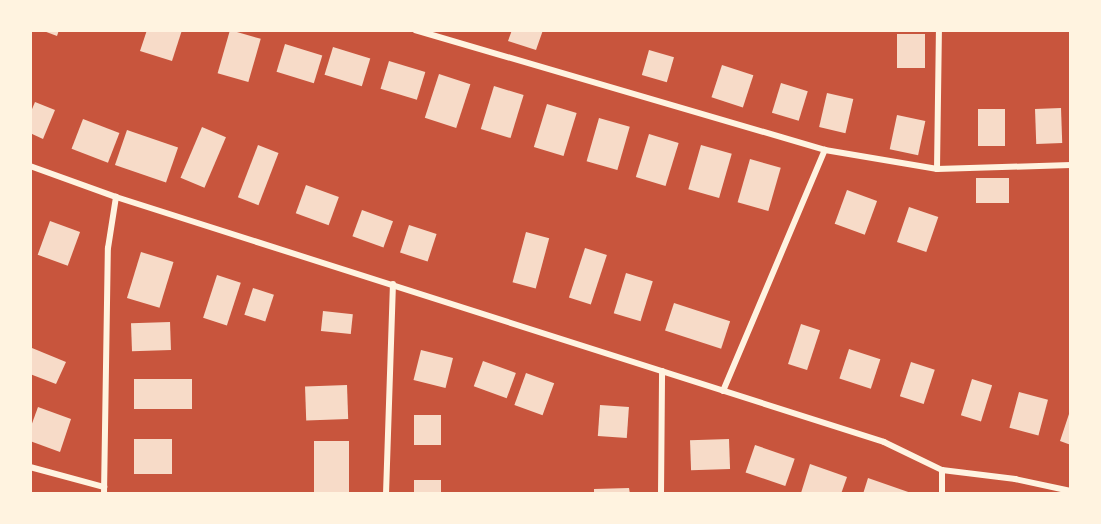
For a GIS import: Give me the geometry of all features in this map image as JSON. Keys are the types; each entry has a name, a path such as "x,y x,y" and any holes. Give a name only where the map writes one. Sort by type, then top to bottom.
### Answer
{"street":[{"path":"415,30 825,150 937,169 1071,165"},
{"path":"937,169 939,30"},
{"path":"723,392 825,150"},
{"path":"30,166 116,198 393,284 884,442 942,470 1015,479 1071,491"},
{"path":"30,467 104,490 108,248 116,198"},
{"path":"386,494 393,284"},
{"path":"661,494 662,371"},
{"path":"942,470 942,494"}],"building":[{"path":"41,30 59,30 57,36"},
{"path":"147,30 182,30 172,61 140,51"},
{"path":"230,30 261,39 248,82 218,73"},
{"path":"512,30 543,30 536,50 508,41"},
{"path":"897,34 925,34 925,68 897,68"},
{"path":"285,44 322,55 314,83 277,72"},
{"path":"333,47 370,58 362,86 325,75"},
{"path":"649,50 674,57 667,82 642,75"},
{"path":"389,61 425,72 417,100 381,89"},
{"path":"722,65 753,75 743,108 711,97"},
{"path":"439,74 470,84 456,128 425,118"},
{"path":"781,83 808,91 799,121 772,113"},
{"path":"494,86 524,95 510,138 481,129"},
{"path":"827,93 853,99 845,133 819,127"},
{"path":"35,102 55,110 43,139 30,133 30,114"},
{"path":"547,104 577,113 563,156 534,147"},
{"path":"1061,108 1062,143 1036,144 1035,109"},
{"path":"978,109 1005,109 1005,146 978,146"},
{"path":"897,115 925,121 918,155 890,149"},
{"path":"599,118 630,127 617,170 587,161"},
{"path":"83,119 119,133 108,163 72,149"},
{"path":"202,127 226,137 204,188 181,178"},
{"path":"127,130 178,148 166,183 115,165"},
{"path":"649,134 679,143 665,186 636,177"},
{"path":"258,145 279,153 258,205 238,197"},
{"path":"701,145 732,154 719,198 688,189"},
{"path":"750,159 781,168 768,211 738,202"},
{"path":"976,178 1009,178 1009,203 976,203"},
{"path":"306,185 339,197 329,225 296,213"},
{"path":"847,190 877,201 865,235 835,224"},
{"path":"909,207 938,217 926,252 897,242"},
{"path":"362,210 393,221 383,248 352,236"},
{"path":"50,221 80,232 68,266 38,255"},
{"path":"409,225 437,234 428,262 400,253"},
{"path":"526,232 549,238 536,288 513,282"},
{"path":"585,248 607,255 591,305 569,297"},
{"path":"141,252 174,262 159,308 127,298"},
{"path":"626,273 653,281 640,321 614,313"},
{"path":"217,275 241,283 227,326 203,318"},
{"path":"253,288 274,295 265,321 244,315"},
{"path":"674,303 730,321 721,349 665,331"},
{"path":"323,311 353,314 351,334 321,331"},
{"path":"170,322 171,350 132,351 131,323"},
{"path":"801,324 820,330 807,370 788,364"},
{"path":"32,348 66,362 56,384 30,374"},
{"path":"849,349 880,359 871,389 839,378"},
{"path":"421,350 453,358 446,388 414,380"},
{"path":"483,361 516,373 507,398 474,386"},
{"path":"911,362 935,370 924,404 900,396"},
{"path":"526,373 554,383 543,415 514,405"},
{"path":"134,379 192,379 192,409 134,409"},
{"path":"972,379 992,385 981,421 961,415"},
{"path":"347,385 348,419 306,420 305,386"},
{"path":"1019,392 1048,400 1038,436 1009,428"},
{"path":"600,405 629,407 627,438 598,436"},
{"path":"38,407 71,419 60,452 30,441 30,429"},
{"path":"1071,408 1071,445 1060,441"},
{"path":"414,415 441,415 441,445 414,445"},
{"path":"134,439 172,439 172,474 134,474"},
{"path":"729,439 730,469 691,470 690,440"},
{"path":"314,441 349,441 349,493 314,493"},
{"path":"755,445 795,459 785,486 746,472"},
{"path":"810,464 847,477 841,494 801,493"},
{"path":"868,478 914,494 863,494"},
{"path":"414,480 441,480 441,494 414,494"},
{"path":"629,488 630,494 594,494 594,489"}]}
